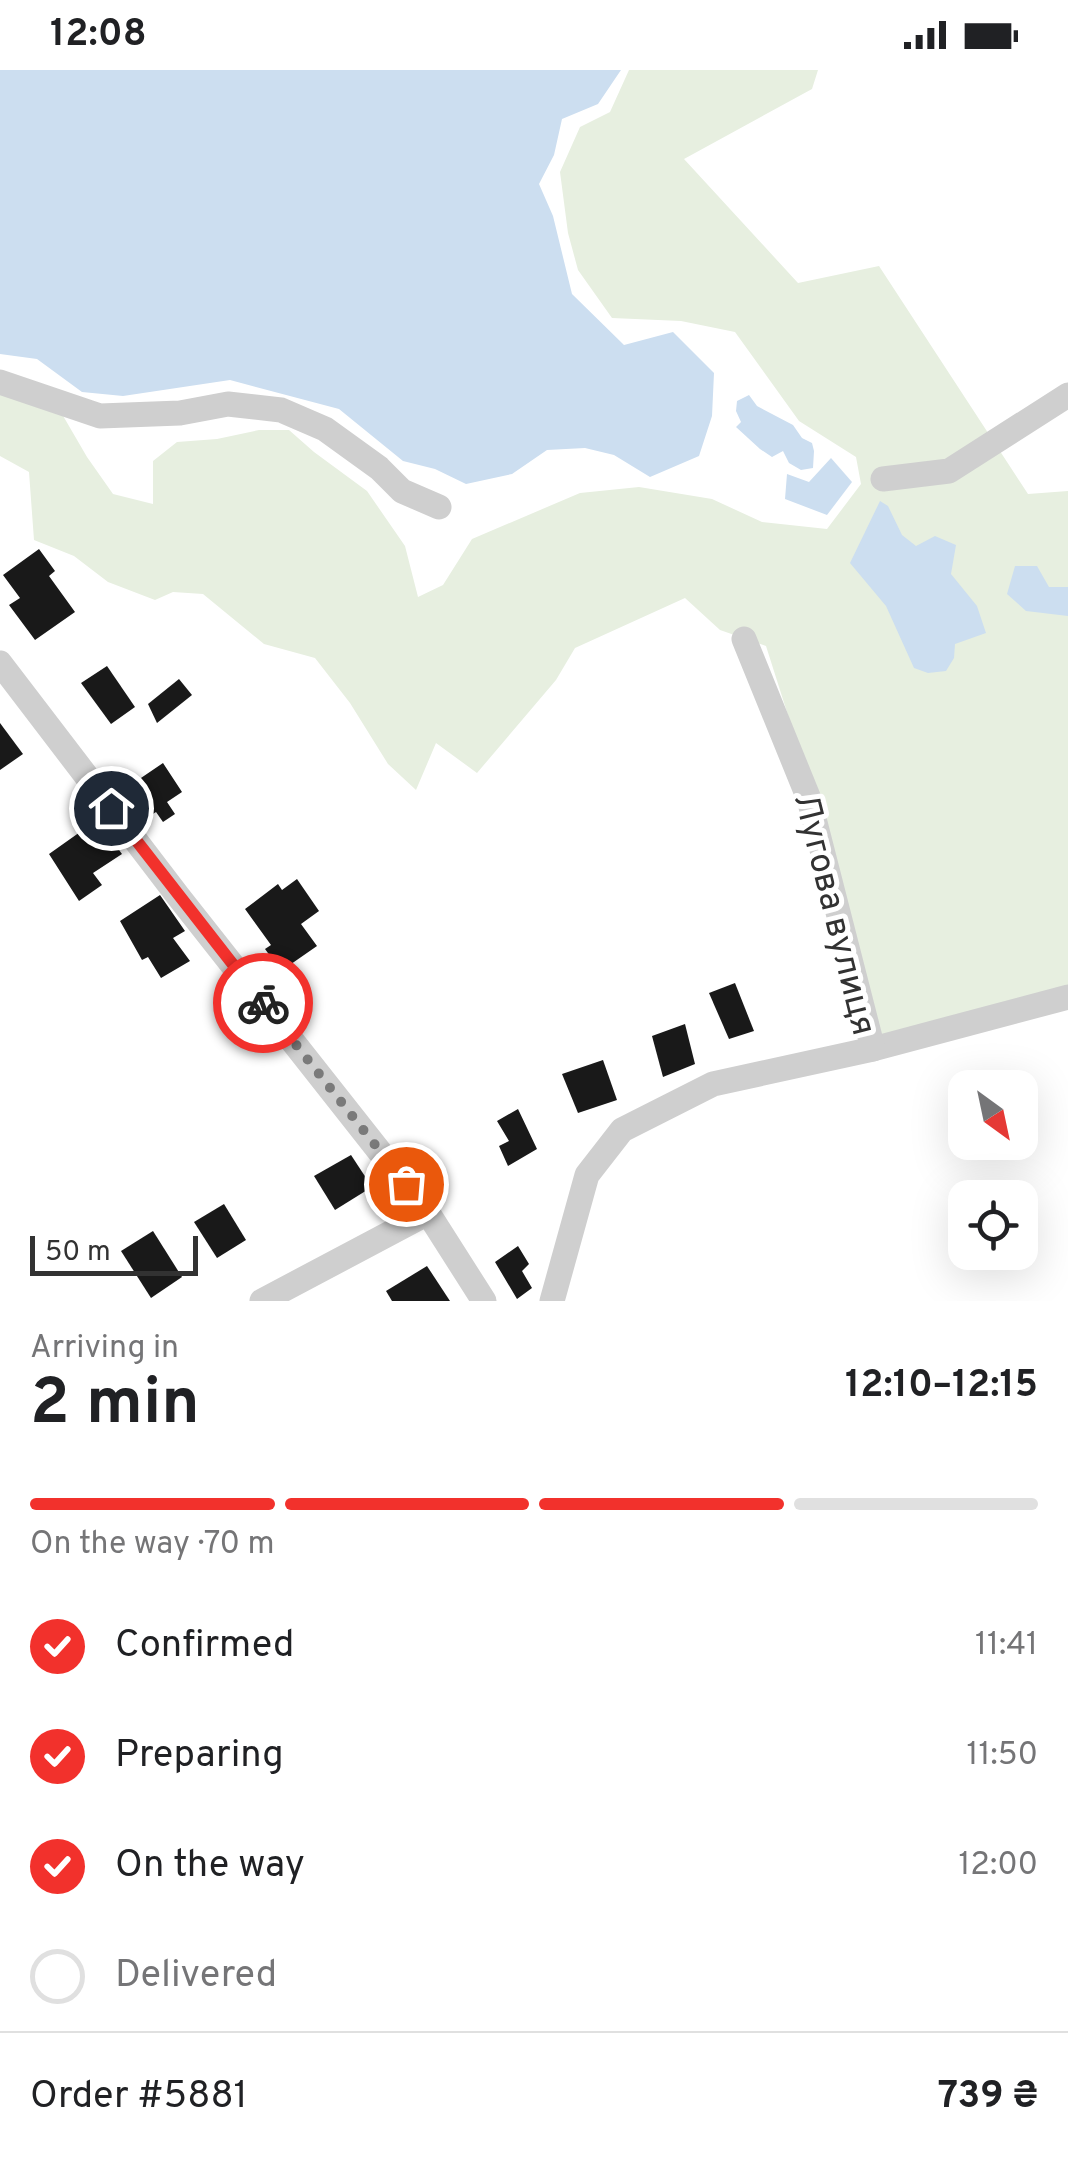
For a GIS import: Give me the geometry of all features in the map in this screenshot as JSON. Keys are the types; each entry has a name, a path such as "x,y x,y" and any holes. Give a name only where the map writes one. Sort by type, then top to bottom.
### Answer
{"street":[{"path":"0,382 100,416 180,413 228,404 281,410 325,429 379,468 402,491 439,508"},
{"path":"883,479 949,471 1068,394"},
{"name":"Лугова вулиця","path":"552,1301 587,1175 622,1130 713,1084 873,1049 809,799 744,639"},
{"path":"0,663 428,1214 484,1301"},
{"path":"873,1049 1068,997"},
{"path":"262,1301 428,1214"}],"green space":[{"path":"629,70 818,70 812,89 684,159 798,283 879,266 1028,494 1068,491 1068,992 876,1041 848,904 766,646 720,630 685,598 575,648 556,680 477,773 436,743 416,790 388,764 350,703 315,658 264,644 203,594 173,592 155,600 108,582 74,556 34,540 29,472 0,456 0,389 62,414 113,494 153,504 153,461 177,442 259,430 289,430 367,491 405,546 418,597 443,585 472,539 580,493 639,487 712,499 762,522 827,529 861,484 856,457 799,421 735,332 681,321 612,318 578,270 568,233 560,172 580,127 610,112"}],"water":[{"path":"0,70 621,70 598,104 562,119 554,155 539,184 553,216 572,294 624,345 673,332 714,373 712,416 699,456 650,477 614,455 585,448 547,450 512,474 466,484 435,469 403,461 339,409 230,380 123,396 82,392 37,359 0,354"},
{"path":"749,395 757,406 793,425 802,438 812,443 813,468 801,470 789,463 783,451 772,457 736,427 741,422 737,401"},
{"path":"831,458 852,482 827,515 785,499 787,474 809,482"},
{"path":"880,501 888,506 902,535 916,546 935,536 956,545 951,574 977,606 986,633 955,644 954,658 946,671 928,673 914,668 886,606 850,563"},
{"path":"1015,566 1037,566 1049,587 1068,587 1068,616 1026,611 1007,594"}],"building":[{"path":"39,549 55,571 49,576 75,612 35,640 9,605 20,598 3,575"},
{"path":"107,666 135,707 111,724 81,683"},
{"path":"179,679 192,695 157,723 148,704"},
{"path":"0,723 23,754 0,770"},
{"path":"163,763 182,792 167,802 175,814 163,822 156,812 148,817 131,791 142,786 138,780"},
{"path":"97,820 122,854 93,873 102,885 79,901 49,854"},
{"path":"297,879 319,911 301,924 317,946 281,971 265,949 271,945 245,909 278,884 282,890"},
{"path":"160,895 185,931 173,938 190,961 161,978 148,957 142,960 120,921"},
{"path":"735,983 754,1031 729,1039 709,993"},
{"path":"685,1024 695,1064 663,1077 652,1036"},
{"path":"603,1060 617,1100 578,1113 562,1074"},
{"path":"518,1109 537,1149 508,1166 499,1146 509,1141 497,1121"},
{"path":"351,1155 372,1187 335,1210 314,1176"},
{"path":"224,1204 246,1240 217,1258 194,1222"},
{"path":"153,1231 182,1277 151,1298 121,1251"},
{"path":"518,1246 529,1264 522,1271 532,1288 517,1299 495,1262"},
{"path":"427,1266 450,1301 392,1301 386,1291"}],"way so far":[{"path":"263,1003 406,1184"}],"route":[{"path":"111,808 263,1003"}]}
